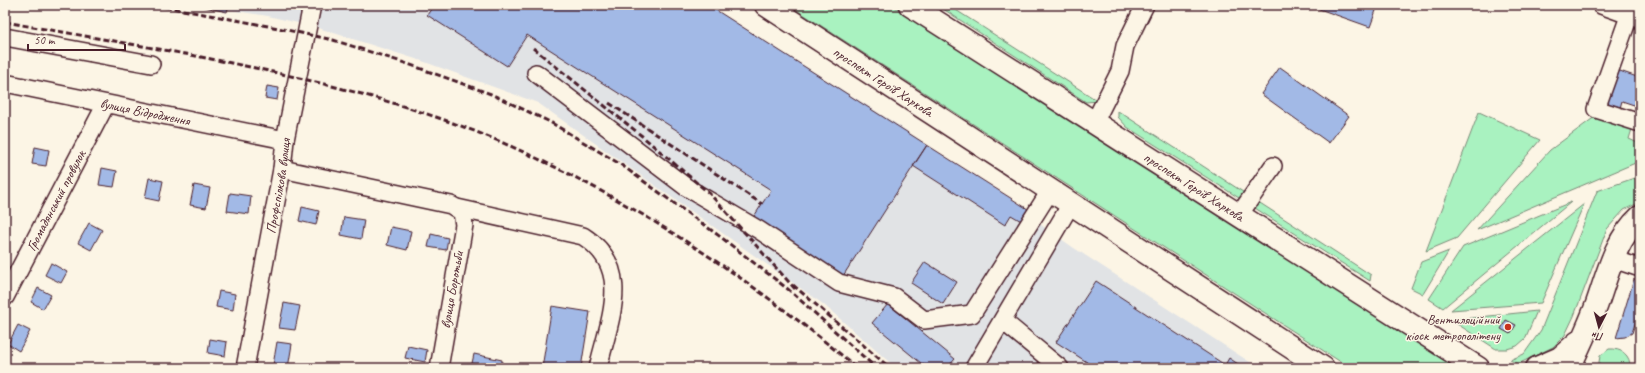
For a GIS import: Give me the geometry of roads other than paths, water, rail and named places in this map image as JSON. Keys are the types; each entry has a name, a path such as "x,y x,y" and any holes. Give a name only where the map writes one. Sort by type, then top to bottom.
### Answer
{"main road":[{"name":"проспект Героїв Харкова","path":"766,5 1323,368"},
{"name":"проспект Героїв Харкова","path":"910,5 1469,363 1488,368"},
{"path":"1572,368 1621,240 1638,220"},
{"path":"1587,368 1597,304"},
{"path":"1537,368 1566,354 1588,326"},
{"path":"1569,368 1588,326"}],"street":[{"name":"Профспілкова вулиця","path":"245,368 282,168 285,140 312,5"},
{"path":"1094,123 1120,70 1125,46 1145,5"},
{"path":"1601,5 1631,10 1596,108 1640,123"},
{"path":"5,37 151,64"},
{"path":"536,73 686,187 760,230 839,283 894,297 924,320 972,314 1050,191"},
{"name":"вулиця Відродження","path":"5,83 285,140"},
{"name":"Громадянський провулок","path":"5,297 106,104"},
{"path":"1240,215 1272,166"},
{"path":"282,168 452,205 460,210 583,236 597,245 608,260 614,278 614,299 598,368"},
{"path":"974,368 1071,204"},
{"name":"вулиця Боротьби","path":"439,368 464,225 460,210"},
{"path":"1613,259 1640,268"},
{"path":"1003,321 1060,368"}],"railway":[{"path":"156,5 333,40 408,64 491,94 550,122 620,164 722,238 789,290 876,368"},
{"path":"5,22 257,68 320,83 443,119 501,142 596,188 687,242 774,303 857,368"},
{"path":"533,48 642,136 710,194 796,290"},
{"path":"609,103 762,204"},
{"path":"793,285 890,368"}],"place":[{"name":"Вентиляційний кіоск метрополітену","path":"1508,327"}]}
